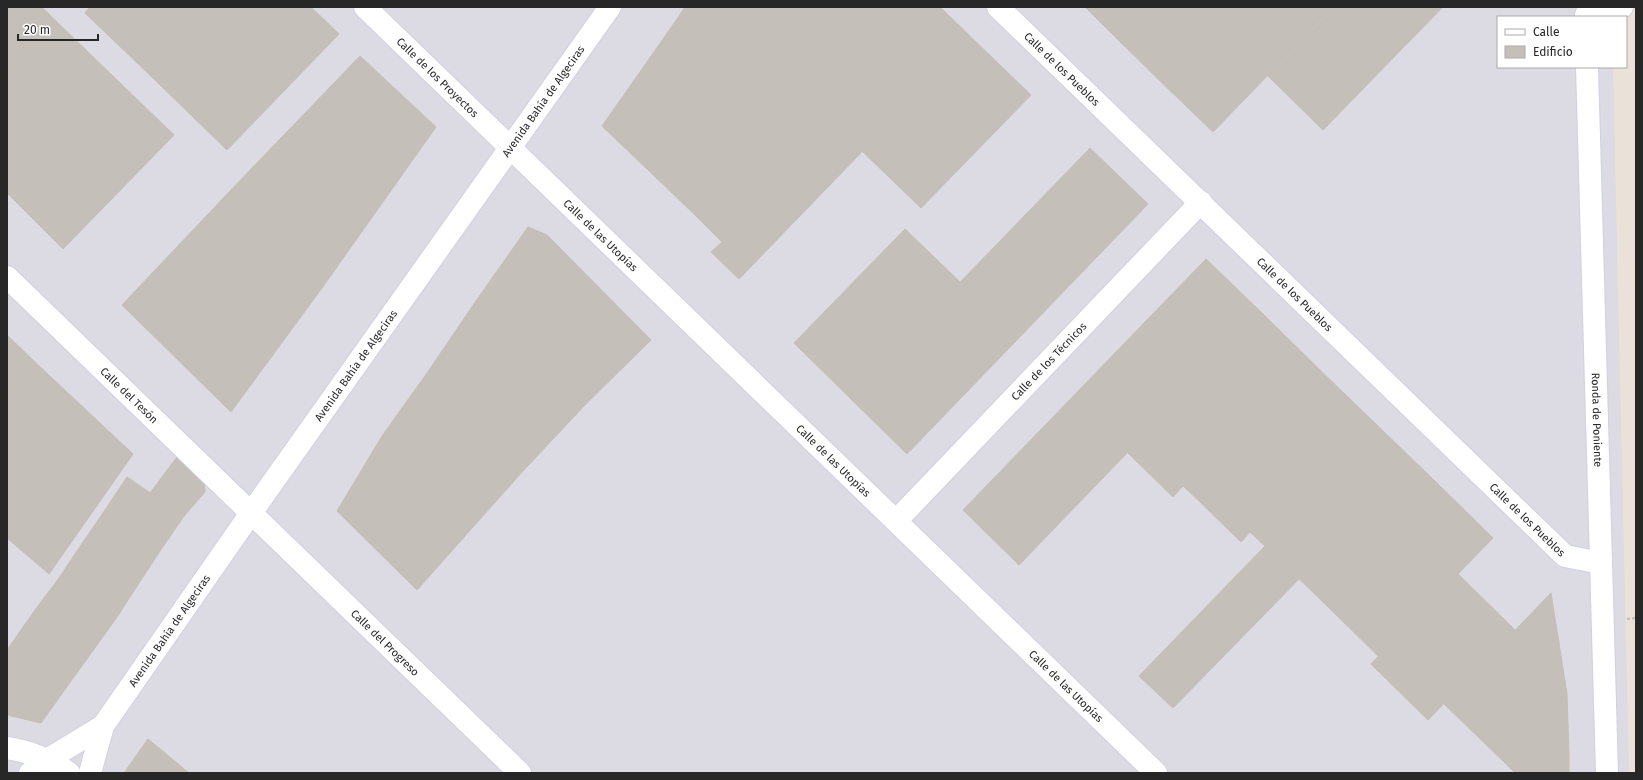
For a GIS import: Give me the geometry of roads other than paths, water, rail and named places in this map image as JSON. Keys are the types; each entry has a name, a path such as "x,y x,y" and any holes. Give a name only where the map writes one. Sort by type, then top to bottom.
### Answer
{"street":[{"name":"Calle de los Proyectos","path":"365,7 510,148"},
{"name":"Avenida Bahía de Algeciras","path":"90,773 103,726 251,513 610,7"},
{"name":"Calle de los Pueblos","path":"998,7 1565,556 1601,563"},
{"path":"1586,13 1608,12 1622,7"},
{"name":"Ronda de Poniente","path":"1587,68 1607,773"},
{"name":"Calle de las Utopías","path":"510,148 1156,773"},
{"name":"Calle de los Técnicos","path":"896,521 1201,202"},
{"name":"Calle del Tesón","path":"7,277 251,513"},
{"name":"Calle del Progreso","path":"251,513 520,773"},
{"name":"Avenida Bahía de Algeciras","path":"39,766 103,726"},
{"path":"7,748 28,752 39,766 68,773"}]}
